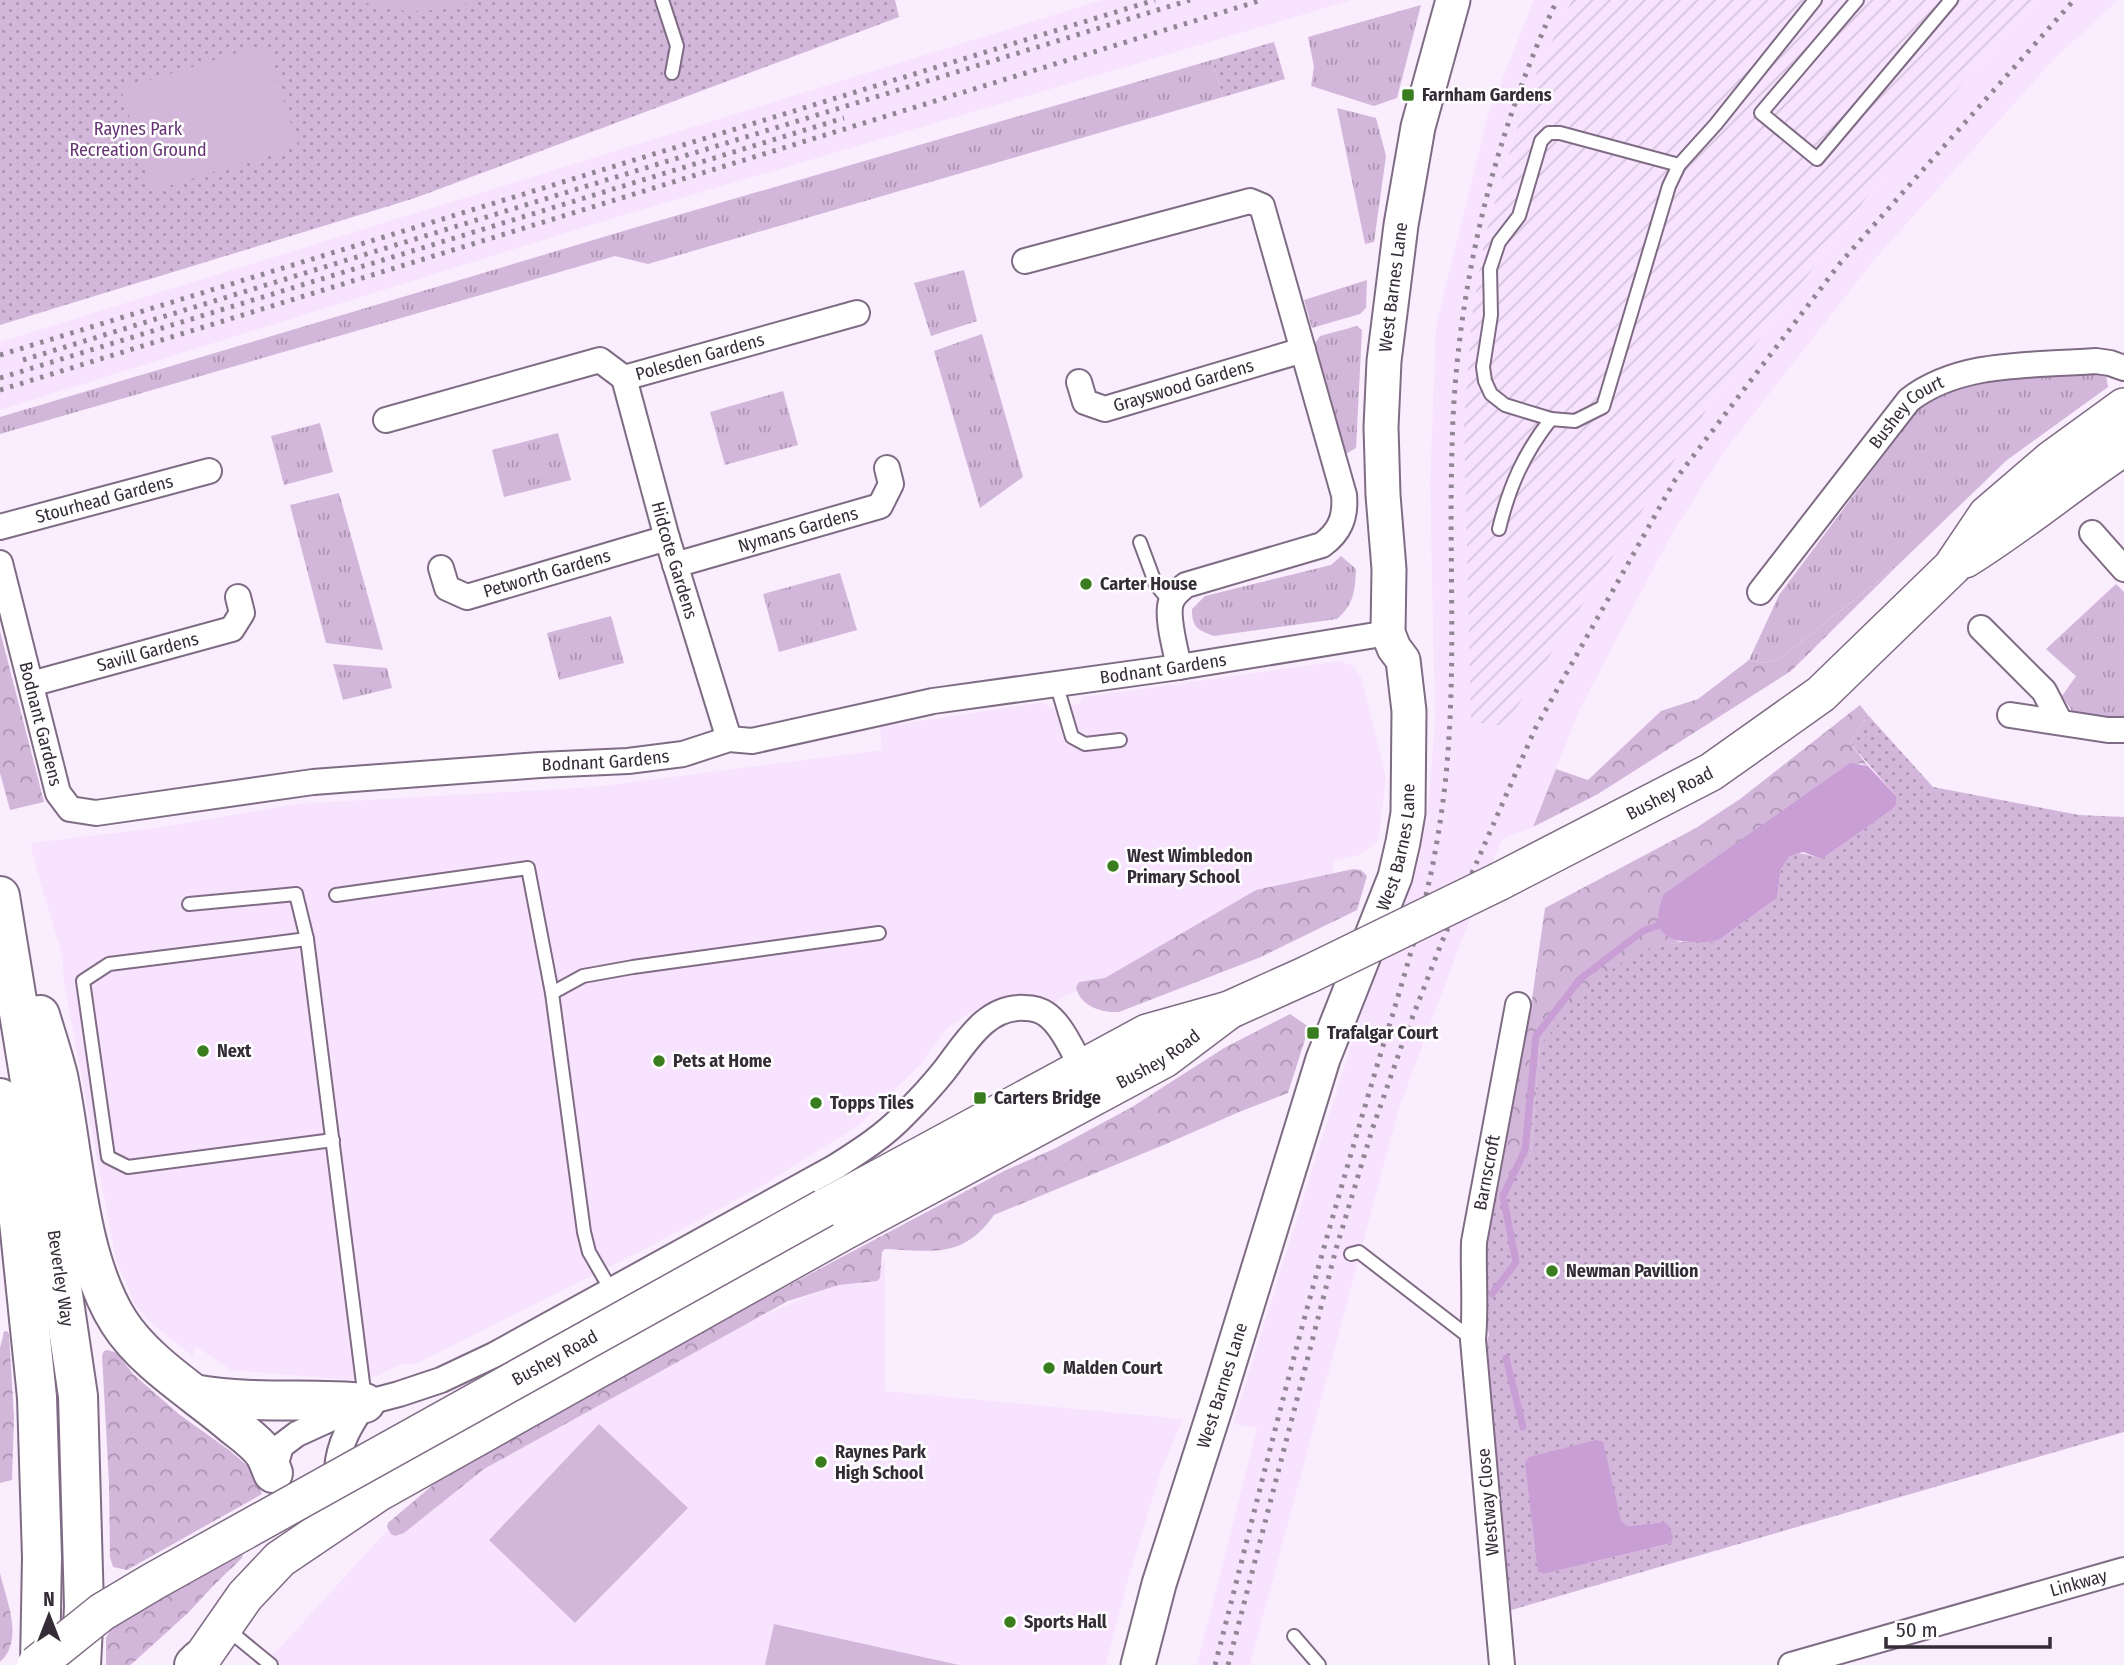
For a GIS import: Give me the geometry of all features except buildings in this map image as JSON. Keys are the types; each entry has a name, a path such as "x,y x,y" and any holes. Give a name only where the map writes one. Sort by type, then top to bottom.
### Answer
{"highway":[{"path":"0,882 58,1074 86,1236 100,1285 120,1323 135,1342 264,1453 273,1472"},
{"name":"Beverley Way","path":"0,896 78,1396 84,1607 81,1665"},
{"name":"Beverley Way","path":"0,1098 16,1192 37,1397 42,1557 38,1665"},
{"path":"199,1395 258,1401 323,1399 365,1402"}],"main road":[{"name":"West Barnes Lane","path":"1138,1665 1158,1584 1320,1069 1395,877 1408,813 1409,711 1402,660 1388,632 1389,569 1381,427 1384,361 1402,214 1418,127 1453,0"},
{"name":"Bushey Road","path":"38,1665 102,1612 154,1581 1082,1067 1147,1033 1229,1010 1309,974 1711,772 1821,694 1952,567 1987,515 2019,486 2124,407"},
{"name":"Bushey Road","path":"1952,567 2003,536 2043,503 2124,446"},
{"name":"Bushey Road","path":"280,1559 379,1492 844,1231 1164,1059 1229,1010"},
{"path":"197,1663 244,1596 280,1559 281,1521 273,1472"}],"street":[{"path":"1025,261 1250,201 1262,206 1344,495 1345,507 1342,523 1335,536 1322,545 1186,585 1176,592 1170,613 1179,667"},
{"name":"Polesden Gardens","path":"386,420 600,360 624,378 856,313"},
{"name":"Grayswood Gardens","path":"1079,382 1085,402 1105,409 1303,350"},
{"name":"Bushey Court","path":"1760,592 1909,400 1927,386 1960,373 1998,368 2096,361 2124,368"},
{"name":"Hidcote Gardens","path":"624,378 667,538 729,740"},
{"name":"Nymans Gardens","path":"675,565 880,506 891,484 887,468"},
{"name":"Stourhead Gardens","path":"0,527 209,471"},
{"path":"2092,533 2124,569"},
{"name":"Petworth Gardens","path":"441,568 447,588 467,597 667,538"},
{"name":"Bodnant Gardens","path":"0,563 58,793 70,809 96,813 313,782 683,754 729,740 752,741 933,701 1179,667 1388,632"},
{"name":"Savill Gardens","path":"31,684 232,629 242,613 238,597"},
{"path":"1981,628 2044,691 2060,722"},
{"path":"2010,715 2124,730"},
{"name":"Barnscroft","path":"1473,1339 1474,1242 1518,1005"},
{"name":"Bushey Road","path":"273,1472 277,1456 287,1441 297,1434 365,1402 441,1380 494,1355 824,1174 871,1144 907,1112 986,1019 1018,1007 1045,1013 1065,1037 1082,1067"},
{"name":"Westway Close","path":"1473,1339 1502,1665"},
{"path":"365,1402 349,1426 338,1450 337,1469 347,1484 361,1490 379,1492"},
{"name":"Linkway","path":"1791,1665 2124,1570"}],"lane":[{"path":"663,0 677,46 672,74"},
{"path":"1679,165 1560,133 1549,133 1541,141 1519,216 1499,242 1490,269 1491,314 1483,367 1491,394 1505,405 1551,419 1575,421 1604,407 1668,186 1679,165 1716,124 1815,0"},
{"path":"1857,0 1761,113 1817,159 1951,0"},
{"path":"1499,529 1507,495 1520,466 1535,439 1551,419"},
{"path":"1140,542 1156,585 1171,603"},
{"path":"1056,682 1072,737 1085,744 1120,740"},
{"path":"336,895 528,868 552,993 584,1232 589,1252 611,1290"},
{"path":"189,904 296,894 307,939 365,1402"},
{"path":"552,993 583,976 879,933"},
{"path":"307,939 109,964 83,981 92,1057 108,1157 128,1167 332,1139"},
{"path":"1351,1254 1359,1252 1473,1339"},
{"path":"223,1626 271,1665"},
{"path":"1294,1636 1318,1665"}],"shaded area":[{"path":"1102,0 1352,0 610,219 0,410 0,342"},
{"path":"1534,0 1572,0 1534,79 1485,236 1472,317 1464,421 1707,409 1894,161 2037,0 2118,0 2055,58 1874,260 1726,449 1671,535 1579,711 1533,827 1502,839 1399,1108 1250,1665 1197,1665 1257,1428 1233,1424 1370,988 1415,875 1427,819 1435,721 1430,483 1436,326 1487,118"},
{"path":"1572,0 2037,0 1894,161 1707,409 1505,726 1471,722 1464,421 1472,317 1485,236 1515,134 1534,79"},
{"path":"1340,661 1353,666 1361,677 1386,778 1378,842 1359,855 1334,861 1331,878 1107,985 1069,994 1055,1002 1035,997 1013,997 975,1010 947,1028 921,1064 859,1125 762,1186 647,1248 416,1364 401,1364 378,1376 349,1380 231,1370 197,1347 192,1356 148,1320 135,1304 116,1260 64,983 62,955 31,843 156,828 296,804 594,787 882,750 880,727 1044,702 1050,707 1079,704 1083,697"},
{"path":"1850,763 1868,766 1896,796 1893,809 1822,859 1803,852 1789,856 1781,869 1777,898 1719,940 1680,941 1665,934 1658,922 1664,894"},
{"name":"Raynes Park High School","path":"885,1261 885,1391 1183,1419 1161,1471 1127,1583 1106,1665 264,1665 402,1514 652,1366"},
{"path":"1596,1440 1603,1442 1621,1521 1628,1526 1664,1522 1669,1526 1673,1537 1671,1543 1544,1574 1538,1572 1525,1463 1529,1457"}],"green space":[{"name":"Raynes Park Recreation Ground","path":"0,0 895,0 899,17 415,198 0,325"},
{"path":"358,0 485,0 437,10 406,11"},
{"path":"1421,5 1397,98 1374,106 1311,86 1314,67 1308,37"},
{"path":"1274,42 1285,79 1223,97 1212,60"},
{"path":"266,44 298,146 152,191 121,89"},
{"path":"1212,60 1223,97 648,264 615,256 0,434 0,417 637,227"},
{"path":"1337,108 1376,118 1386,156 1374,242 1365,244"},
{"path":"964,270 977,321 931,336 914,283"},
{"path":"1367,280 1366,308 1360,314 1312,328 1304,300"},
{"path":"1357,326 1362,330 1356,448 1346,454 1315,343 1320,336"},
{"path":"982,334 1023,477 980,508 934,351"},
{"path":"2094,370 2106,375 2108,387 2007,460 1898,565 1781,658 1765,663 1749,660 1779,595 1919,408 1943,389 1971,378"},
{"path":"783,391 798,445 725,465 710,412"},
{"path":"320,423 333,472 284,485 271,436"},
{"path":"558,433 571,480 504,497 492,450"},
{"path":"339,493 383,650 326,643 290,505"},
{"path":"1341,556 1356,569 1356,577 1350,603 1337,619 1214,636 1194,624 1192,609 1205,596 1331,565"},
{"path":"1898,565 1791,671 1598,794 1533,827 1556,769 1588,780 1661,711 1698,699 1749,660 1765,663 1781,658"},
{"path":"840,573 857,630 779,652 763,594"},
{"path":"2116,584 2124,592 2124,720 2076,717 2062,696 2076,676 2046,649"},
{"path":"611,616 624,663 559,680 547,633"},
{"path":"0,631 44,802 10,810 0,773"},
{"path":"333,664 387,668 392,688 343,700"},
{"path":"1860,705 1868,715 1850,743 1868,766 1860,763 1666,935 1680,942 1671,944 1540,1045 1531,1153 1497,1186 1531,1006 1545,908 1696,828 1740,799"},
{"path":"1868,715 1933,787 2079,815 2124,817 2124,1432 1508,1611 1481,1252 1497,1186 1531,1153 1540,1045 1587,991 1619,964 1650,948 1680,942 1719,940 1777,898 1782,866 1790,855 1797,853 1822,859 1893,809 1896,796 1850,743","holes":["1621,1521 1628,1526 1664,1522 1671,1543 1544,1574 1538,1572"]},
{"path":"1353,869 1361,870 1367,876 1357,910 1261,957 1119,1012 1092,1007 1078,994 1076,987 1079,982 1105,978 1256,890"},
{"path":"1290,1014 1309,1027 1288,1093 994,1215 971,1239 959,1246 932,1251 885,1249 882,1252 880,1278 877,1281 839,1285 788,1301 484,1469 404,1533 395,1536 391,1534 388,1523 467,1456 1004,1171 1056,1148 1132,1107 1224,1048"},
{"path":"7,1331 14,1417 12,1480 0,1483 0,1348 4,1332"},
{"path":"107,1350 117,1353 133,1374 180,1415 250,1468 262,1494 127,1570 113,1567 110,1557 102,1355"},
{"path":"599,1424 688,1508 575,1623 489,1540"},
{"path":"244,1551 242,1558 189,1612 135,1661 130,1665 106,1665 106,1638 110,1630 139,1610"},
{"path":"0,1573 13,1631 7,1653 0,1662"},
{"path":"774,1624 959,1665 765,1665"}],"waterway":[{"path":"1492,1294 1516,1262 1503,1196 1525,1150 1536,1036 1580,979 1643,931 1659,925"},
{"path":"1506,1358 1523,1427"}],"railway":[{"path":"0,355 1155,0"},
{"path":"23,360 1190,0"},
{"path":"0,390 1262,0"},
{"path":"1215,1665 1302,1328 1430,879 1445,787 1449,739 1452,449 1455,391 1469,276 1496,163 1534,53 1557,0"},
{"path":"1228,1665 1336,1249 1372,1130 1441,944 1535,729 1675,480 1841,262 2074,0"},
{"path":"0,378 844,118"}],"place":[{"name":"Farnham Gardens","path":"1408,95"},
{"name":"Carter House","path":"1086,584"},
{"name":"West Wimbledon Primary School","path":"1113,866"},
{"name":"Trafalgar Court","path":"1313,1033"},
{"name":"Next","path":"203,1051"},
{"name":"Pets at Home","path":"659,1061"},
{"name":"Carters Bridge","path":"980,1098"},
{"name":"Topps Tiles","path":"816,1103"},
{"name":"Newman Pavillion","path":"1552,1271"},
{"name":"Malden Court","path":"1049,1368"},
{"name":"Raynes Park High School","path":"821,1462"},
{"name":"Sports Hall","path":"1010,1622"}]}
